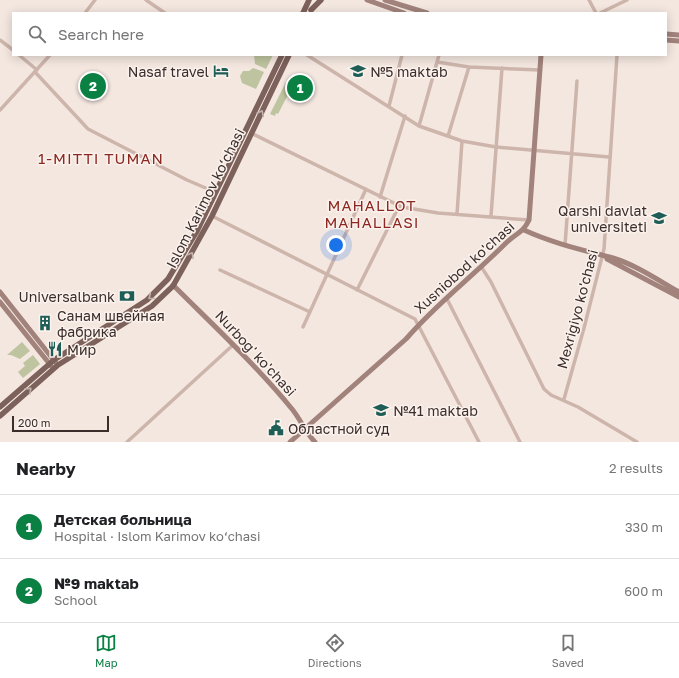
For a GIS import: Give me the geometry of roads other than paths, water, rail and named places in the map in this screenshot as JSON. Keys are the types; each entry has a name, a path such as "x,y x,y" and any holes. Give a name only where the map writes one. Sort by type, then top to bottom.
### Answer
{"main road":[{"path":"303,12 309,0"},
{"path":"310,12 316,0"},
{"path":"310,12 321,0"},
{"name":"Islom Karimov ko‘chasi","path":"0,407 54,365 158,291 177,266 197,231 282,56"},
{"name":"Islom Karimov ko‘chasi","path":"0,416 54,365 152,306 173,285 203,234 289,56"},
{"path":"197,231 200,230 203,234"}],"street":[{"path":"86,12 95,0"},
{"path":"146,0 164,12"},
{"path":"367,0 401,12"},
{"path":"385,0 424,12"},
{"path":"589,0 595,12"},
{"path":"602,12 627,0"},
{"path":"667,34 679,35"},
{"path":"0,40 12,49"},
{"path":"667,40 679,41"},
{"path":"20,56 36,71 88,130 187,180 216,192"},
{"path":"0,110 49,56"},
{"path":"309,56 419,126 462,141 496,147 610,157"},
{"path":"389,106 402,56"},
{"path":"419,126 439,56"},
{"name":"Xusniobod ko'chasi","path":"290,442 303,428 406,339 418,324 482,268 513,237 524,230 529,220 541,56"},
{"name":"Mexrigiyo ko'chasi","path":"564,399 603,256 617,56"},
{"path":"438,62 469,67 540,70"},
{"path":"448,136 469,67"},
{"path":"491,216 502,68"},
{"path":"565,245 577,81"},
{"path":"380,197 405,116"},
{"path":"251,133 399,206 438,213 529,220"},
{"path":"457,214 462,141"},
{"path":"303,327 366,189"},
{"path":"358,290 399,206"},
{"path":"212,216 415,319 479,442"},
{"path":"524,230 537,236 603,256 635,268 679,292"},
{"path":"603,256 679,297"},
{"path":"482,268 491,282 544,389 550,394 564,399 637,442"},
{"path":"220,270 310,312"},
{"name":"Nurbog' ko'chasi","path":"173,285 233,345 293,410 303,428 315,442"},
{"path":"0,292 54,365"},
{"path":"447,298 520,442"},
{"path":"0,302 54,365"},
{"path":"127,442 233,345"}],"place":[{"name":"Nasaf travel","path":"221,71"},
{"name":"№5 maktab","path":"358,71"},
{"name":"№9 maktab","path":"93,86"},
{"name":"Детская больница","path":"300,88"},
{"name":"Qarshi davlat universiteti","path":"659,218"},
{"name":"Universalbank","path":"127,296"},
{"name":"Санам швейная фабрика","path":"45,323"},
{"name":"Мир","path":"55,349"},
{"name":"№41 maktab","path":"381,410"},
{"name":"Областной суд","path":"276,428"}],"district":[{"name":"1-MITTI TUMAN","path":"101,158"},
{"name":"MAHALLOT MAHALLASI","path":"372,214"}]}
